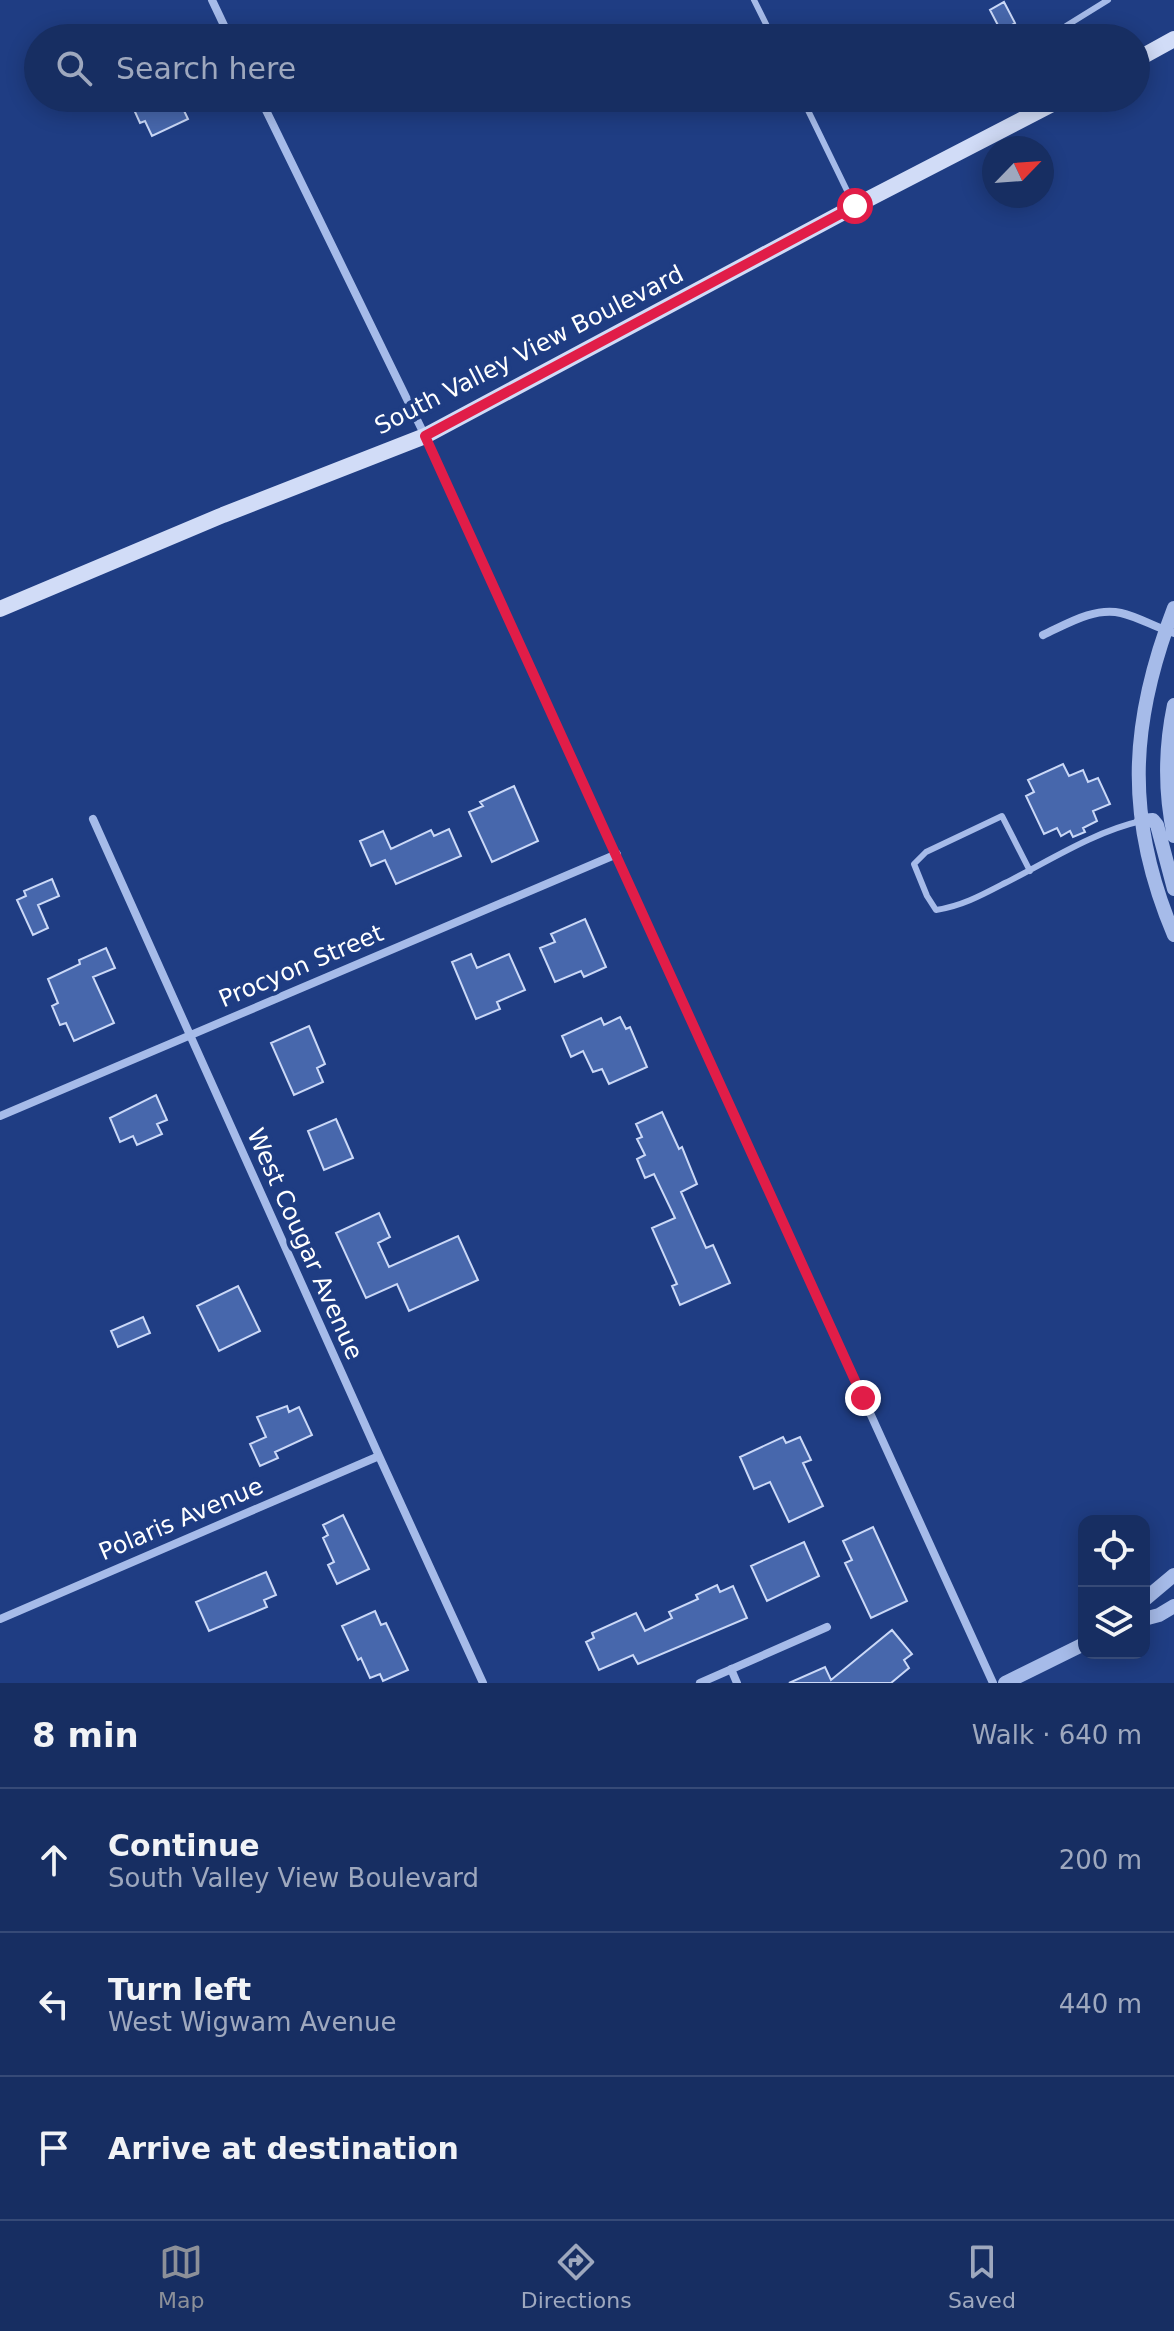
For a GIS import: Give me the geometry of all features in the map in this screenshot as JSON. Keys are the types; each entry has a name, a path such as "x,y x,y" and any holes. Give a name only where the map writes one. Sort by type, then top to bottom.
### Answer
{"main road":[{"path":"1150,52 1174,39"},
{"name":"South Valley View Boulevard","path":"0,609 223,515 425,436 1037,112"}],"street":[{"path":"212,0 223,24"},
{"path":"267,112 425,436 993,1683"},
{"path":"1174,608 1170,632 1144,705 1137,782 1141,821 1155,888 1174,935"},
{"path":"1043,635 1076,619 1100,612 1120,613 1170,632"},
{"path":"1174,705 1169,728 1168,802 1174,836"},
{"name":"West Cougar Avenue","path":"93,819 483,1683"},
{"path":"1141,821 1153,820 1157,825 1174,889"},
{"name":"Procyon Street","path":"0,1116 617,854"},
{"name":"Polaris Avenue","path":"0,1619 379,1456"},
{"path":"1150,1595 1174,1575"},
{"path":"1150,1617 1174,1606"},
{"path":"700,1683 827,1627"},
{"path":"1005,1683 1078,1647"},
{"path":"731,1669 737,1683"}],"lane":[{"path":"754,0 766,24"},
{"path":"1069,24 1108,0"},
{"path":"809,112 855,206"},
{"path":"1030,871 1002,816 926,852 914,864 936,910 959,907 1030,871 1118,826 1141,821"}],"building":[{"path":"1004,2 1015,23 997,24 990,10"},
{"path":"135,112 185,112 188,119 152,136 145,121 140,123"},
{"path":"1063,764 1069,776 1083,770 1088,782 1098,778 1110,804 1093,811 1097,821 1083,828 1085,832 1073,837 1070,831 1061,836 1057,828 1044,834 1026,796 1034,792 1028,780"},
{"path":"514,786 538,841 492,862 469,812 483,806 480,802"},
{"path":"449,829 461,856 396,884 385,860 371,866 360,841 383,831 391,849 431,830 434,836"},
{"path":"52,879 59,896 38,905 48,928 33,935 17,900 26,896 24,891"},
{"path":"585,919 606,967 584,977 581,971 555,982 540,948 555,942 551,934"},
{"path":"106,948 115,968 93,977 114,1023 74,1041 66,1023 60,1025 52,1006 58,1003 48,979"},
{"path":"471,954 477,968 509,954 525,990 497,1002 500,1009 476,1019 452,962"},
{"path":"620,1017 626,1029 630,1027 647,1067 609,1084 602,1069 593,1072 583,1051 571,1057 562,1036 601,1018 604,1025"},
{"path":"309,1026 325,1064 317,1068 323,1082 294,1095 271,1043"},
{"path":"156,1095 167,1120 157,1124 162,1134 137,1145 133,1136 120,1142 110,1118"},
{"path":"662,1112 679,1149 682,1147 697,1184 681,1192 706,1248 713,1245 730,1283 680,1305 672,1286 677,1284 652,1228 675,1218 654,1174 645,1178 637,1159 645,1155 637,1139 642,1137 636,1124"},
{"path":"336,1119 353,1158 324,1170 308,1131"},
{"path":"379,1213 390,1237 378,1243 389,1267 458,1236 478,1280 409,1311 397,1284 366,1298 336,1233"},
{"path":"238,1286 260,1331 219,1351 197,1306"},
{"path":"143,1317 150,1333 118,1347 111,1331"},
{"path":"287,1406 289,1412 299,1407 312,1435 275,1452 278,1458 260,1466 250,1444 266,1437 257,1417"},
{"path":"783,1437 786,1443 800,1437 811,1460 803,1463 823,1506 789,1522 770,1482 754,1489 740,1457"},
{"path":"343,1515 369,1569 337,1584 328,1565 334,1562 323,1538 328,1535 323,1525"},
{"path":"873,1527 907,1601 871,1618 845,1563 852,1560 843,1541"},
{"path":"804,1542 819,1576 767,1601 751,1566"},
{"path":"266,1572 276,1595 264,1600 267,1607 209,1631 196,1602"},
{"path":"717,1585 720,1592 733,1586 747,1618 638,1664 633,1655 599,1670 586,1642 594,1638 592,1633 636,1613 645,1631 672,1618 669,1612 698,1599 696,1595"},
{"path":"375,1611 381,1625 386,1623 408,1670 383,1681 380,1674 370,1678 342,1626"},
{"path":"892,1630 912,1654 904,1660 909,1668 891,1683 789,1683 825,1667 831,1680"}],"route":[{"path":"855,206 425,436 863,1398"}]}
